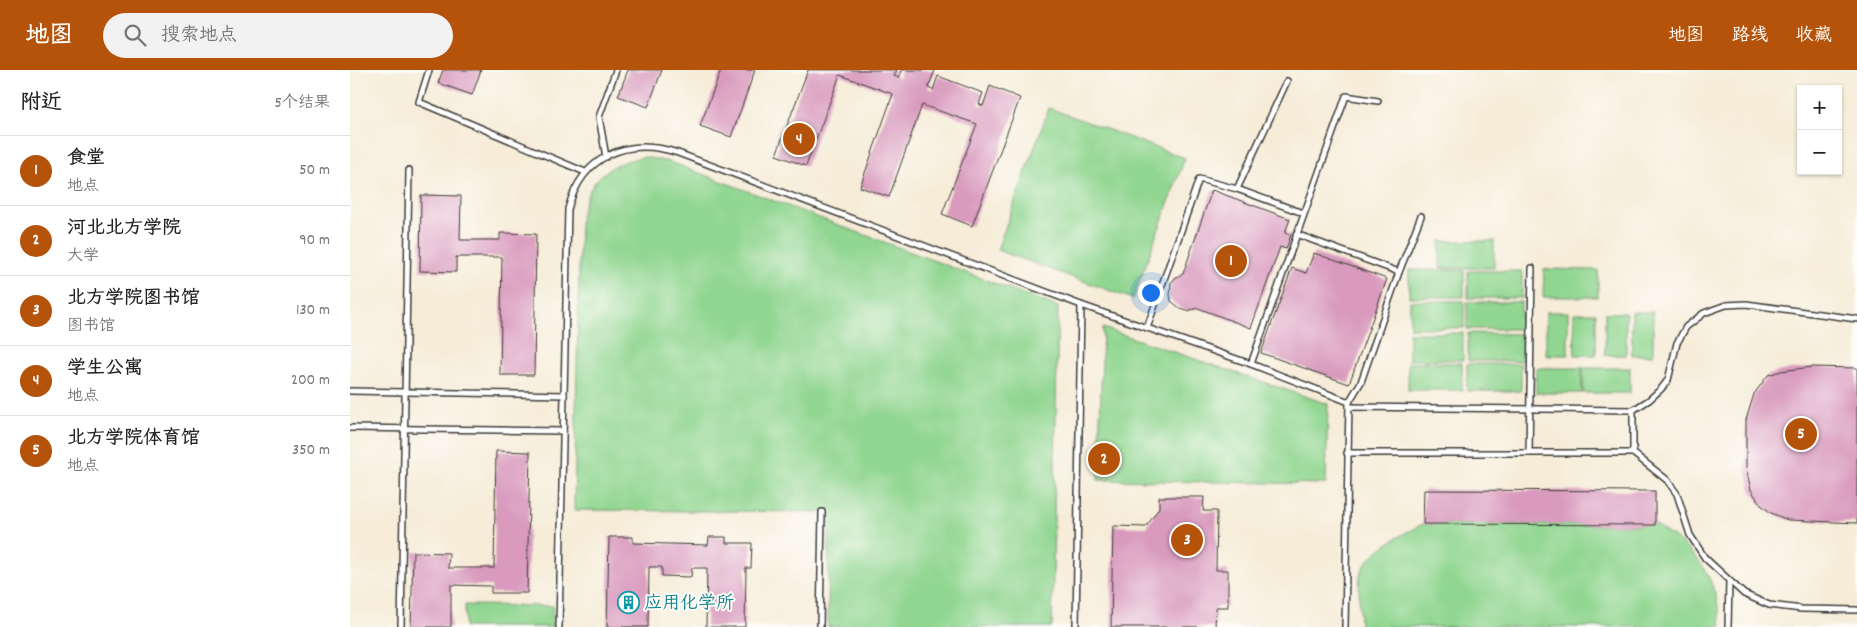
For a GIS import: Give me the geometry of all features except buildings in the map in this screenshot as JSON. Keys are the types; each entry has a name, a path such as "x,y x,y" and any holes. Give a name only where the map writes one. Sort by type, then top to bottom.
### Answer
{"lane":[{"path":"429,70 419,102 585,172"},
{"path":"606,157 599,118 616,70"},
{"path":"1237,189 1288,82"},
{"path":"1251,364 1346,96 1378,101"},
{"path":"559,627 568,209 577,184 595,162 617,151 632,147 663,148 1080,304 1251,364 1349,405 1633,410 1661,390 1668,380 1677,343 1686,327 1704,313 1726,305 1746,304 1857,318"},
{"path":"401,627 409,170"},
{"path":"1147,328 1199,178 1237,189 1303,213"},
{"path":"1345,627 1349,405 1361,382 1399,272 1421,216"},
{"path":"1296,234 1399,272"},
{"path":"1529,453 1532,268"},
{"path":"1076,627 1080,304"},
{"path":"350,391 564,395"},
{"path":"1633,410 1633,453"},
{"path":"350,428 563,431"},
{"path":"1347,453 1633,453 1667,480 1676,494 1690,536 1705,558 1744,594 1770,605 1802,609 1857,610"},
{"path":"820,627 822,512"},
{"path":"1728,627 1729,582"}],"green space":[{"path":"1049,108 1185,158 1133,299 997,250"},
{"path":"644,157 670,162 1058,307 1052,627 828,627 829,512 574,510 580,220 587,197 604,173 619,164"},
{"path":"1440,241 1494,241 1494,268 1440,268"},
{"path":"1544,269 1598,270 1598,297 1543,297"},
{"path":"1409,270 1464,270 1464,297 1409,297"},
{"path":"1468,271 1522,271 1522,298 1468,298"},
{"path":"1410,301 1464,301 1464,328 1410,328"},
{"path":"1467,302 1521,302 1521,329 1467,329"},
{"path":"1546,312 1568,312 1568,355 1546,355"},
{"path":"1632,312 1653,312 1653,355 1632,355"},
{"path":"1574,313 1596,313 1596,355 1575,355"},
{"path":"1605,313 1626,313 1626,355 1605,355"},
{"path":"1103,328 1328,404 1326,484 1098,480"},
{"path":"1409,333 1463,333 1463,360 1409,360"},
{"path":"1468,333 1522,334 1522,361 1468,361"},
{"path":"1408,363 1462,363 1462,390 1408,390"},
{"path":"1467,364 1521,364 1521,391 1467,391"},
{"path":"1536,368 1582,368 1582,393 1536,393"},
{"path":"1583,368 1630,368 1630,393 1583,393"},
{"path":"1423,524 1655,525 1683,545 1703,567 1715,593 1721,627 1360,627 1359,581 1363,568 1369,559 1386,545"},
{"path":"465,605 553,606 552,627 465,627"}],"place":[{"name":"学生公寓","path":"799,139"},
{"name":"食堂","path":"1231,261"},
{"name":"北方学院体育馆","path":"1801,434"},
{"name":"河北北方学院","path":"1104,459"},
{"name":"北方学院图书馆","path":"1187,540"},
{"name":"应用化学所","path":"628,602"}]}
